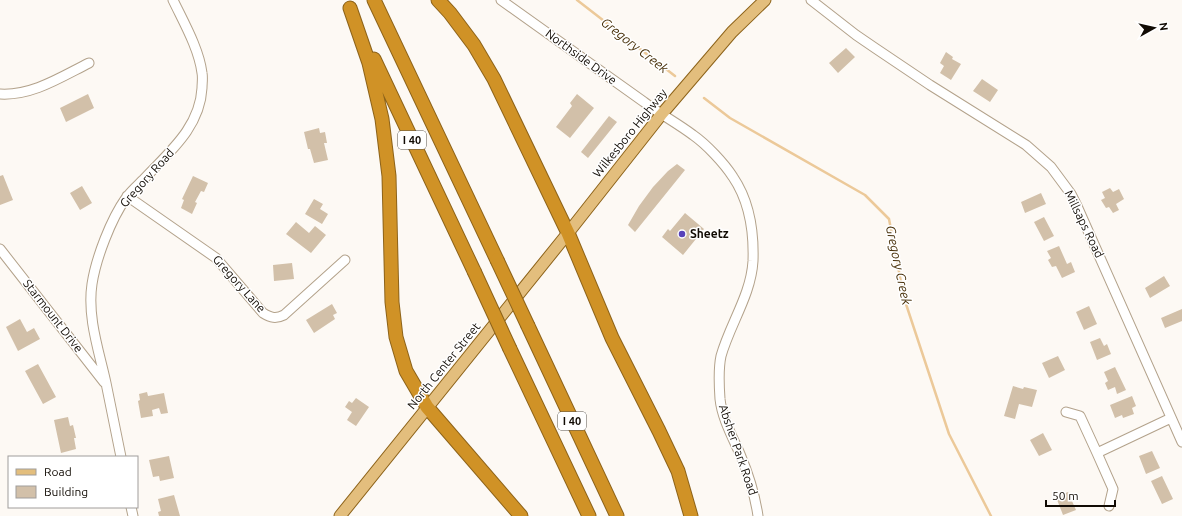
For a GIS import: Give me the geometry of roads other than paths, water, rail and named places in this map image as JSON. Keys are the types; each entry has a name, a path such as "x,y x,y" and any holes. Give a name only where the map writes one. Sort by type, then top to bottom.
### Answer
{"highway":[{"name":"I 40","path":"374,0 617,516"},
{"path":"438,0 450,13 474,45 494,79 568,233 612,338 659,430 678,471 691,516"},
{"name":"I 40","path":"348,4 589,516"},
{"path":"348,4 369,63 382,119 389,176 392,302 396,337 406,371 427,408 521,516"}],"main road":[{"name":"Wilkesboro Highway","path":"568,233 661,115 732,32 765,0"},
{"name":"North Center Street","path":"340,516 568,233"}],"street":[{"name":"Gregory Road","path":"121,456 93,323 91,307 92,284 109,228 117,212 127,196 178,143 193,123 201,99 202,74 196,49 174,0"},
{"name":"Northside Drive","path":"501,0 661,115"},
{"name":"Millsaps Road","path":"811,0 875,48 930,85 1026,145 1051,167 1071,194 1077,206 1182,442"},
{"path":"0,94 31,90 54,81 89,63"},
{"name":"Absher Park Road","path":"661,115 694,135 714,154 733,176 743,194 751,219 753,236 753,263 749,285 730,330 721,357 719,378 720,400 724,419 740,455 751,486 758,516"},
{"name":"Gregory Lane","path":"127,196 216,258 263,313 270,318 277,318 284,315 345,260"},
{"name":"Starmount Drive","path":"0,249 106,384"},
{"path":"1066,412 1080,416 1097,453 1113,489 1109,506"},
{"path":"1097,453 1171,418"}],"waterway":[{"name":"Gregory Creek","path":"577,0 675,76"},
{"name":"Gregory Creek","path":"704,98 730,118 865,195 889,219 904,298 949,434 991,516"}],"place":[{"name":"Sheetz","path":"682,234"}]}
